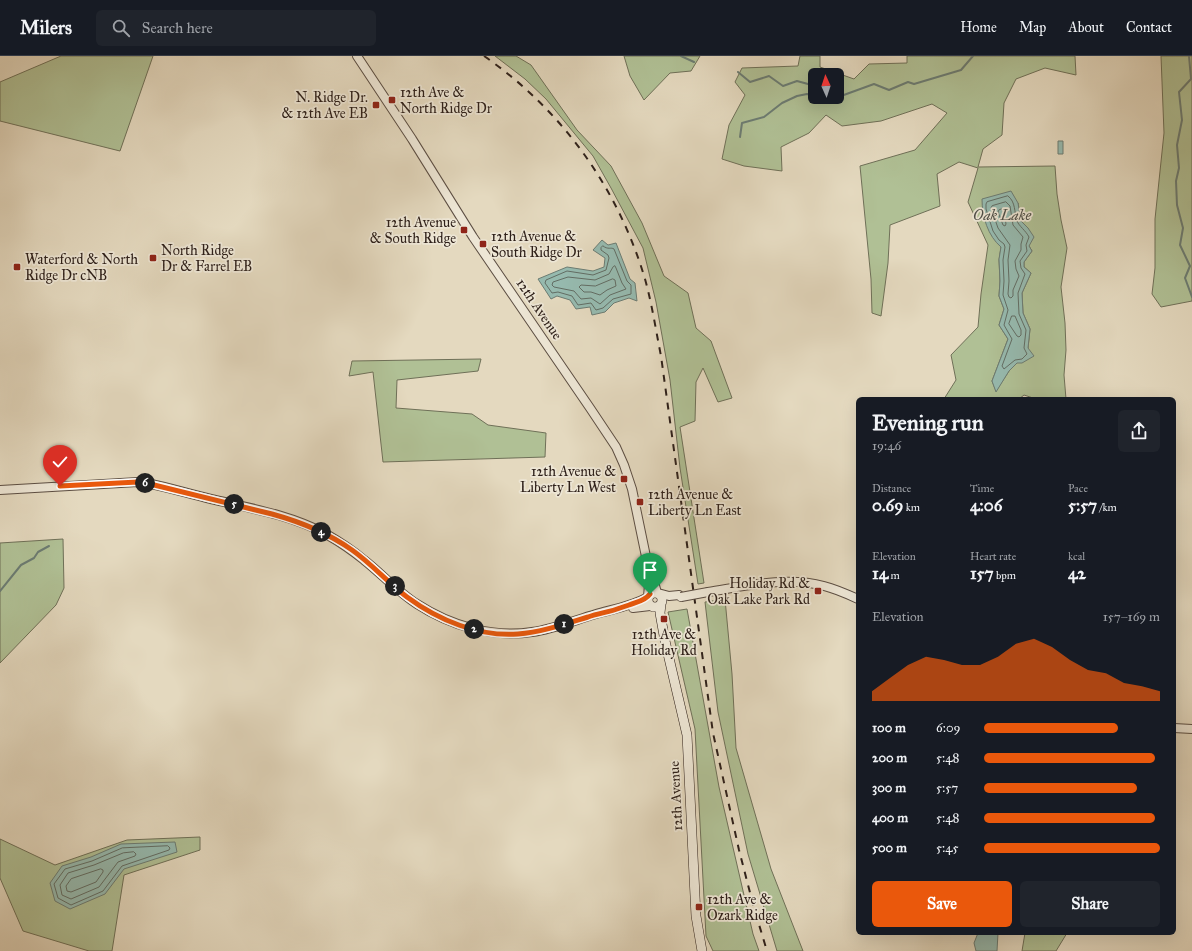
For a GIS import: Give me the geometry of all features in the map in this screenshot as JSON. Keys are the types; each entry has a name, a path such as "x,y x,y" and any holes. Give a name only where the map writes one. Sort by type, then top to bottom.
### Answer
{"main road":[{"name":"12th Avenue","path":"654,600 665,641 686,735 696,916 702,951"}],"street":[{"name":"12th Avenue","path":"357,56 412,139 473,237 616,447 632,489 649,571 653,578 654,600"},
{"path":"0,490 138,482 279,516 305,524 340,542 365,560 406,596 430,612 455,623 481,631 501,634 517,634 552,628 597,614 669,596 679,595 681,597 765,584 788,582 823,585 856,598"},
{"path":"1176,728 1192,729"}],"green space":[{"path":"61,56 153,56 120,151 0,121 0,82"},
{"path":"495,56 516,56 531,65 577,130 611,166 642,223 664,276 688,293 696,328 711,341 732,398 718,402 703,368 696,382 695,421 680,427 704,583 698,584 680,468 670,380 656,302 643,248 593,156 546,99 525,79"},
{"path":"624,56 700,56 691,71 670,73 644,100 630,76"},
{"path":"800,56 820,56 820,67 823,68 808,68 808,104 844,104 844,75 854,79 869,64 907,63 907,56 1075,56 1076,75 1045,68 1016,79 1004,103 1002,135 983,149 978,167 1055,166 1057,194 1067,248 1061,287 1065,323 1066,350 1064,375 1066,397 1030,397 1024,395 1022,397 945,397 956,380 951,355 978,327 988,245 968,202 978,168 959,162 937,174 940,206 890,225 888,263 881,316 872,313 871,279 860,166 915,150 947,113 932,104 881,121 842,126 826,115 809,133 781,147 782,171 744,166 722,159 729,125 745,95 735,82 742,68 798,66","holes":["1018,203 1021,221 1028,228 1029,246 1032,251 1024,262 1024,267 1031,273 1022,293 1023,313 1030,329 1028,348 1009,371 996,391 992,381 1008,339 999,325 1004,309 999,296 999,260 1001,247"]},
{"path":"1161,56 1192,56 1192,301 1161,307 1152,294 1155,268 1155,219 1164,133"},
{"path":"481,359 478,371 397,380 396,408 472,414 488,425 546,433 545,457 383,462 373,372 349,376 352,361"},
{"path":"63,539 64,588 56,605 0,663 0,543"},
{"path":"725,599 732,674 736,748 771,869 803,951 777,951 748,854 718,712 705,602"},
{"path":"687,609 719,787 753,934 759,951 713,951 706,936 695,729 668,612"},
{"path":"200,837 200,850 124,875 112,951 89,951 23,931 0,878 0,839 55,865 127,840"},
{"path":"1025,935 1066,935 1056,951 1022,951"}],"water":[{"path":"1058,141 1063,141 1063,154 1058,154"},
{"name":"Oak Lake","path":"1011,191 1018,203 1021,221 1034,237 1029,246 1032,251 1024,262 1024,267 1031,273 1022,293 1023,313 1030,329 1028,348 1034,356 1022,363 1017,363 1009,371 996,392 992,381 1008,339 999,325 1004,309 999,296 999,259 1001,247 996,243 989,232 983,213 982,199"},
{"path":"602,240 608,245 616,243 630,279 635,283 637,301 629,298 614,303 605,312 592,315 590,307 576,309 570,300 557,296 551,299 538,279 567,267 593,271 604,267 605,258 593,250"},
{"path":"175,842 177,852 124,869 105,894 70,909 55,901 50,883 62,866 91,857 121,844"},
{"path":"977,935 998,935 997,951 976,951 974,943"}],"waterway":[{"path":"681,56 694,62"},
{"path":"844,95 874,84 889,90 908,82 914,84 961,70 973,56"},
{"path":"1189,56 1191,79 1179,92 1182,120 1177,145 1179,168 1176,181 1177,205 1183,228 1180,245 1190,266 1185,278 1192,297"},
{"path":"738,72 750,82 769,76 783,86 797,81 808,84"},
{"path":"740,137 742,123 764,117 782,103 797,96 808,94"},
{"path":"0,591 21,565 34,558 38,552 49,546"}],"railway":[{"path":"484,56 512,77 538,101 562,126 584,154 603,183 619,213 634,246 645,279 661,356 713,733 739,850 767,951"}],"place":[{"name":"12th Ave & North Ridge Dr","path":"392,100"},
{"name":"N. Ridge Dr. & 12th Ave EB","path":"376,105"},
{"name":"12th Avenue & South Ridge","path":"464,230"},
{"name":"12th Avenue & South Ridge Dr","path":"483,244"},
{"name":"North Ridge Dr & Farrel EB","path":"153,258"},
{"name":"Waterford & North Ridge Dr cNB","path":"17,267"},
{"name":"12th Avenue & Liberty Ln West","path":"624,479"},
{"name":"12th Avenue & Liberty Ln East","path":"640,502"},
{"name":"Holiday Rd & Oak Lake Park Rd","path":"818,591"},
{"name":"12th Ave & Holiday Rd","path":"664,619"},
{"name":"12th Ave & Ozark Ridge","path":"699,907"}],"route":[{"path":"60,486 138,482 159,485 305,524 340,542 365,560 416,604 445,620 481,631 501,634 517,634 552,628 639,602 644,600 650,594"}]}
